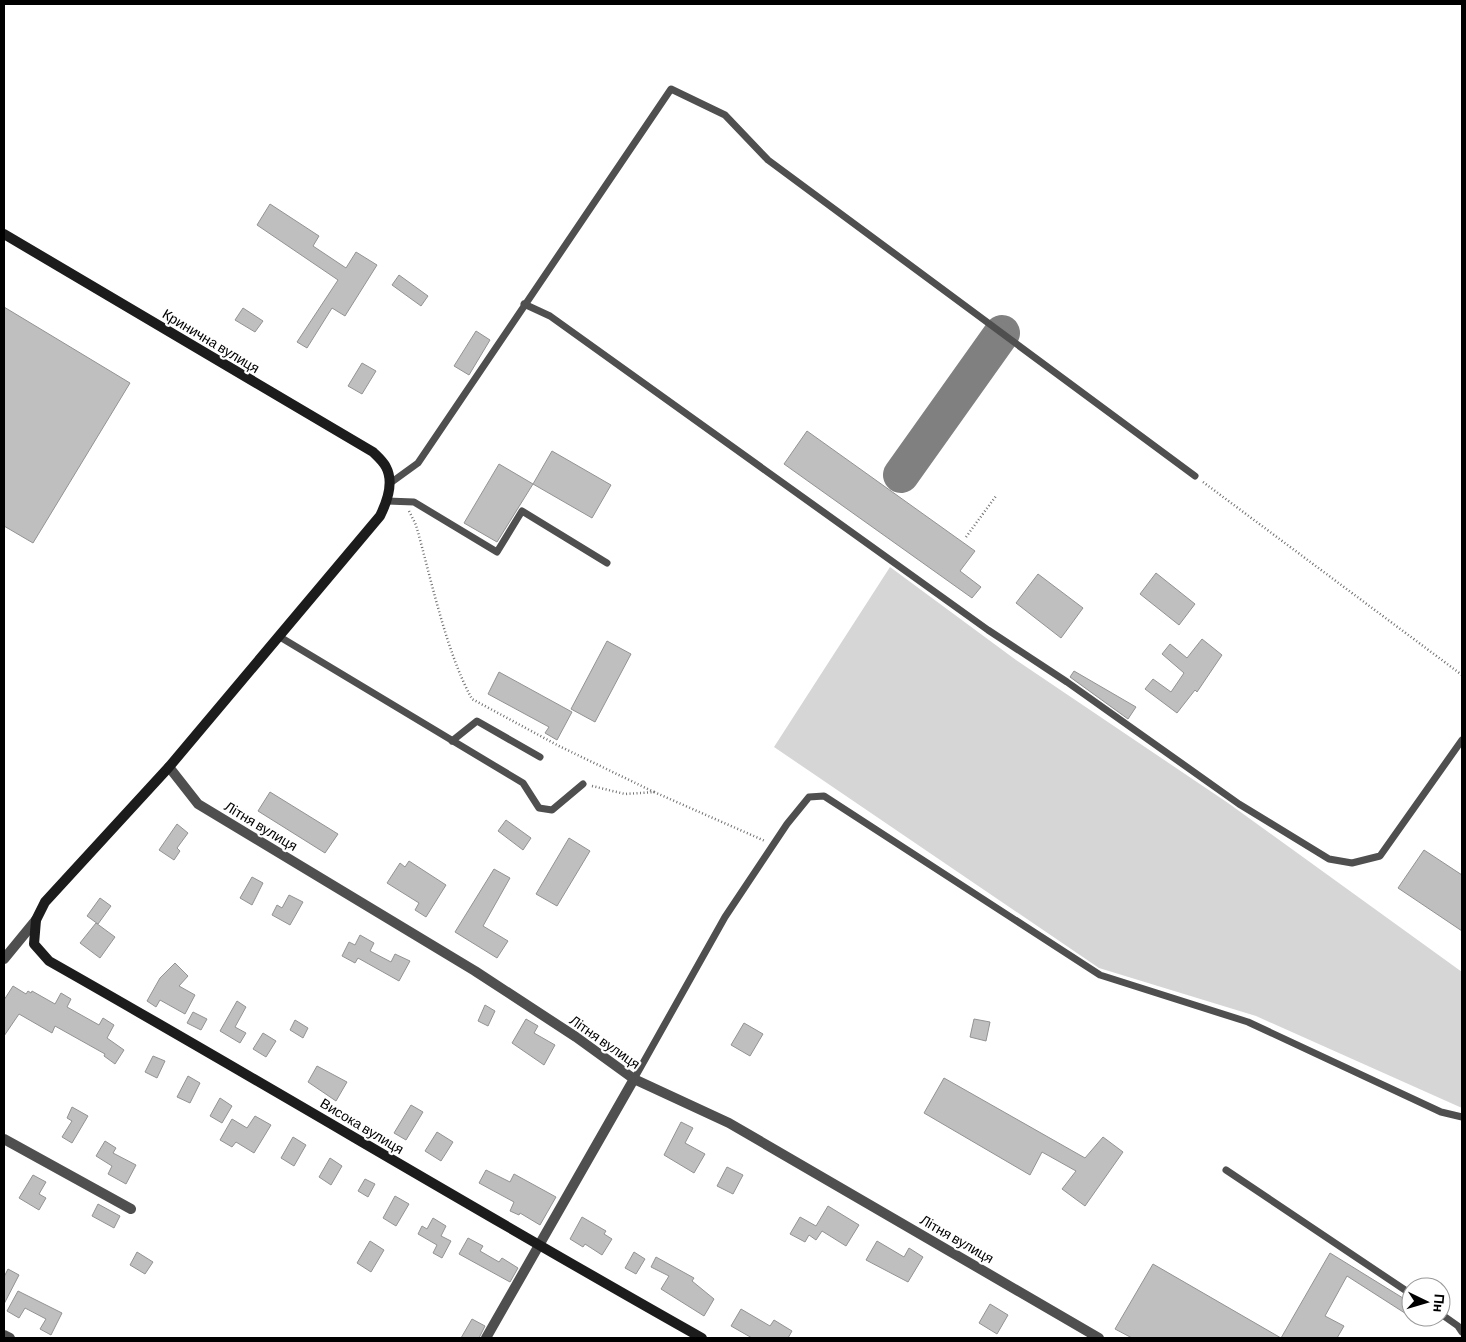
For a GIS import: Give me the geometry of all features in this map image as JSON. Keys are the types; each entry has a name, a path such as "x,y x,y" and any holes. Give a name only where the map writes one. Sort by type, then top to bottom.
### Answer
{"street":[{"name":"Кринична вулиця","path":"4,234 373,452 386,467 389,484"},
{"path":"4,959 36,920 45,902 169,767 380,516 387,501 389,484"},
{"name":"Літня вулиця","path":"169,767 198,804 475,971 634,1079 729,1123 1099,1338"},
{"name":"Висока вулиця","path":"36,920 34,944 49,961 183,1037 538,1246 702,1338"},
{"path":"486,1338 634,1079"},
{"path":"4,1139 131,1209"},
{"path":"4,1335 10,1338"}],"lane":[{"path":"389,484 418,463 671,89 725,115 768,160 1195,476"},
{"path":"524,304 550,316 980,624 1067,682 1239,804 1329,859 1352,863 1380,856 1462,740"},
{"path":"387,501 414,502 497,552 522,511 607,563"},
{"path":"280,637 523,783 539,808 552,810 583,784"},
{"path":"452,741 477,721 540,757"},
{"path":"634,1079 725,917 773,845 809,797 824,796 1100,975 1248,1022 1441,1112 1462,1117"},
{"path":"1226,1170 1401,1287"},
{"path":"1451,1321 1462,1332"}],"path":[{"path":"1195,476 1462,675"},
{"path":"966,537 996,496"},
{"path":"405,502 416,525 464,686 472,699 560,746 654,792 773,845"},
{"path":"583,784 625,794 654,792"}],"shaded area":[{"path":"890,567 1016,660 1228,803 1462,972 1462,1108 1256,1016 1099,968 774,747"}],"building":[{"path":"270,204 319,236 313,246 346,268 356,252 377,265 345,316 332,308 307,348 297,342 338,280 257,225"},
{"path":"399,275 428,296 421,306 392,285"},
{"path":"4,307 130,383 33,543 4,526"},
{"path":"243,308 263,321 255,332 235,320"},
{"path":"476,331 490,340 469,375 454,366"},
{"path":"362,363 376,371 362,394 348,386"},
{"path":"807,431 975,551 960,571 981,587 972,598 784,464"},
{"path":"552,451 611,485 592,518 533,484"},
{"path":"499,464 533,484 497,542 464,523"},
{"path":"1156,573 1195,604 1179,625 1140,594"},
{"path":"1038,574 1083,608 1061,638 1016,603"},
{"path":"1202,639 1222,655 1197,692 1195,690 1177,713 1145,689 1153,679 1171,692 1184,673 1162,654 1170,644 1187,658"},
{"path":"607,641 631,654 595,722 571,709"},
{"path":"1074,671 1136,707 1128,719 1070,677"},
{"path":"499,672 572,712 557,740 545,733 549,727 488,694"},
{"path":"270,792 338,834 325,853 258,811"},
{"path":"506,820 531,838 523,850 498,831"},
{"path":"177,824 188,833 177,848 180,851 174,860 159,850"},
{"path":"569,838 590,851 557,906 536,894"},
{"path":"1424,850 1462,875 1462,931 1398,888"},
{"path":"409,861 446,885 426,917 415,910 419,903 387,883 400,863 405,867"},
{"path":"494,869 510,878 483,926 508,941 497,958 455,932"},
{"path":"252,877 263,883 252,905 240,898"},
{"path":"289,895 303,902 290,925 272,915 277,905 282,908"},
{"path":"100,898 111,906 98,924 87,916"},
{"path":"96,923 115,937 100,958 80,943"},
{"path":"360,935 374,943 370,951 391,962 395,954 410,961 399,981 358,958 355,963 342,956 349,942 355,945"},
{"path":"175,963 188,976 179,986 195,995 185,1014 160,1000 156,1007 147,1001 160,978"},
{"path":"13,986 26,994 28,991 31,993 32,991 55,1004 61,993 71,999 67,1007 99,1025 103,1018 114,1025 107,1038 124,1050 115,1064 104,1056 105,1054 55,1026 52,1033 19,1014 4,1036 4,1000"},
{"path":"237,1001 246,1007 235,1027 246,1033 240,1043 220,1031"},
{"path":"485,1005 495,1011 488,1026 478,1021"},
{"path":"193,1012 207,1019 201,1030 187,1023"},
{"path":"526,1019 538,1026 534,1033 555,1045 544,1065 512,1043"},
{"path":"974,1019 990,1022 986,1041 970,1037"},
{"path":"295,1020 308,1028 303,1038 290,1030"},
{"path":"744,1023 763,1034 750,1056 731,1045"},
{"path":"263,1033 276,1041 266,1057 253,1049"},
{"path":"153,1056 165,1061 157,1078 145,1072"},
{"path":"317,1066 347,1082 336,1101 308,1082"},
{"path":"188,1076 200,1083 190,1103 177,1097"},
{"path":"944,1078 1085,1158 1103,1137 1123,1152 1085,1206 1062,1189 1076,1171 1042,1152 1030,1175 924,1113"},
{"path":"220,1098 232,1106 222,1123 210,1116"},
{"path":"411,1105 423,1112 406,1140 394,1133"},
{"path":"72,1107 88,1116 72,1143 62,1137 72,1121 67,1118"},
{"path":"255,1116 271,1125 254,1153 236,1142 232,1147 220,1140 232,1119 247,1128"},
{"path":"681,1122 693,1128 685,1143 705,1154 694,1173 664,1155"},
{"path":"437,1132 453,1142 441,1161 425,1151"},
{"path":"293,1137 306,1145 294,1166 281,1158"},
{"path":"105,1141 116,1148 113,1153 136,1165 126,1184 108,1174 112,1166 96,1156"},
{"path":"330,1158 342,1166 331,1185 319,1177"},
{"path":"727,1167 743,1175 733,1194 717,1186"},
{"path":"486,1170 510,1182 514,1174 556,1197 540,1225 520,1213 519,1215 510,1211 514,1202 479,1183"},
{"path":"33,1175 46,1182 39,1194 46,1198 39,1210 19,1198"},
{"path":"365,1179 375,1184 368,1197 358,1191"},
{"path":"395,1196 409,1204 396,1226 383,1218"},
{"path":"98,1204 120,1216 114,1228 92,1216"},
{"path":"828,1206 859,1225 846,1246 822,1231 816,1240 809,1235 805,1242 790,1234 800,1217 816,1226"},
{"path":"582,1217 606,1231 604,1234 612,1239 602,1255 585,1244 583,1247 570,1239"},
{"path":"433,1218 446,1226 441,1236 451,1241 442,1258 433,1253 437,1245 418,1234 422,1226 427,1229"},
{"path":"468,1238 483,1246 480,1251 499,1262 502,1258 518,1268 510,1282 459,1254"},
{"path":"370,1241 384,1250 371,1272 357,1263"},
{"path":"877,1241 904,1257 909,1248 923,1257 908,1282 866,1260"},
{"path":"137,1252 153,1262 145,1274 130,1265"},
{"path":"634,1252 645,1259 636,1274 625,1268"},
{"path":"1330,1253 1401,1297 1401,1311 1347,1276 1325,1316 1344,1326 1337,1338 1281,1338"},
{"path":"656,1257 694,1278 692,1281 714,1299 704,1316 661,1289 669,1276 651,1267"},
{"path":"1153,1264 1281,1338 1132,1338 1115,1329"},
{"path":"8,1269 19,1275 4,1304 4,1277"},
{"path":"18,1291 62,1313 51,1335 40,1329 46,1319 25,1308 19,1318 7,1311"},
{"path":"990,1304 1008,1315 997,1334 979,1323"},
{"path":"741,1309 770,1326 774,1320 792,1331 788,1338 752,1338 731,1326"},
{"path":"472,1319 485,1326 479,1338 461,1338"}],"taxiway":[{"path":"901,475 1002,333"}]}
